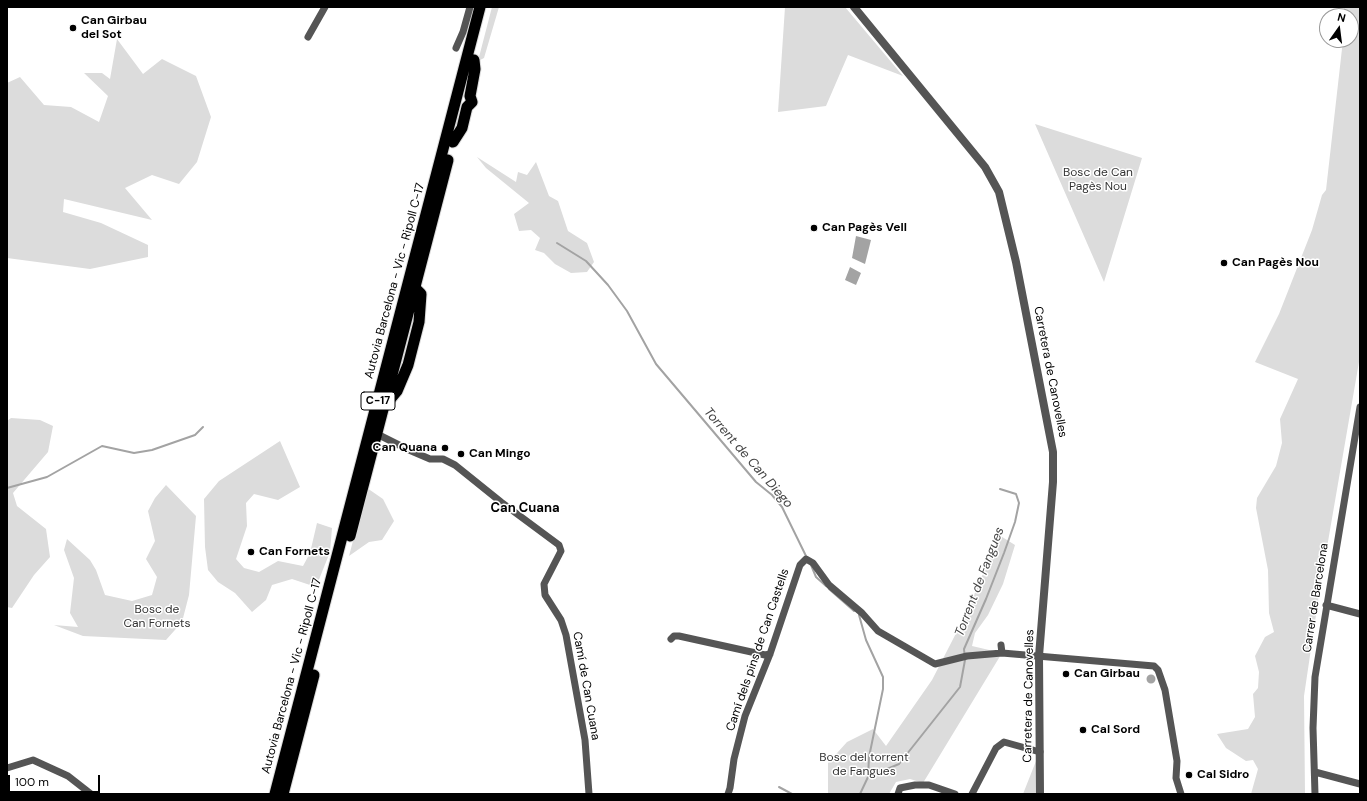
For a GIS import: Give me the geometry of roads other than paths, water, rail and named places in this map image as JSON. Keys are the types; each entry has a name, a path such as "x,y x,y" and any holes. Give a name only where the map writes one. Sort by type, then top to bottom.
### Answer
{"highway":[{"name":"Autovia Barcelona - Vic - Ripoll C-17","path":"275,794 480,7"},
{"name":"Autovia Barcelona - Vic - Ripoll C-17","path":"283,794 385,405 397,391 408,365 417,329 421,294 415,288 453,142 462,128 467,107 472,102 470,96 476,69 474,60 488,7"}],"street":[{"path":"308,37 325,7"},
{"path":"456,48 463,32 470,7"},
{"name":"Carretera de Canovelles","path":"854,7 986,167 999,192 1018,268 1053,452 1053,482 1039,656 1040,794"},
{"name":"Carrer de Barcelona","path":"1315,794 1313,728 1315,676 1326,605 1357,437 1360,407"},
{"name":"Camí de Can Cuana","path":"377,434 409,450 436,460 443,459 455,465 501,502 559,545 561,551 544,584 545,595 561,620 566,635 585,740 589,794"},
{"name":"Camí dels pins de Can Castells","path":"728,794 734,759 745,716 770,654 799,566 806,559 813,563 829,585 862,613 878,631 934,664 1002,649 1039,656 1154,666 1158,670 1165,690 1177,762 1176,778 1181,794"},
{"path":"1326,605 1360,614"},
{"path":"671,639 674,636 679,636 765,655 770,654"},
{"path":"972,794 996,748 1004,742 1040,752"},
{"path":"7,768 34,760 68,776 91,794"},
{"path":"1315,772 1360,784"},
{"path":"898,794 900,788 915,785 929,785 955,794"}],"waterway":[{"name":"Torrent de Can Diego","path":"557,243 586,261 608,285 627,311 656,364 756,482 772,495 782,507 807,558"},
{"path":"7,488 47,477 102,446 134,453 152,450 195,435 203,427"},
{"name":"Torrent de Fangues","path":"860,794 868,777 899,764 960,687 965,660 964,649 1004,553 1015,522 1019,503 1016,494 1000,489"},
{"name":"Torrent de Can Diego","path":"811,565 816,577 826,586"},
{"name":"Torrent de Can Diego","path":"829,589 854,611"},
{"name":"Torrent de Can Diego","path":"859,615 866,640 883,677 883,689 869,757 868,777"},
{"path":"779,787 792,794"}],"place":[{"name":"Can Girbau del Sot","path":"73,28"},
{"name":"Can Pagès Vell","path":"814,228"},
{"name":"Can Pagès Nou","path":"1224,263"},
{"name":"Can Quana","path":"445,448"},
{"name":"Can Mingo","path":"461,454"},
{"name":"Can Fornets","path":"251,552"},
{"name":"Can Girbau","path":"1066,674"},
{"name":"Cal Sord","path":"1083,730"},
{"name":"Cal Sidro","path":"1189,775"}],"district":[{"name":"Can Cuana","path":"525,509"}],"park label":[{"name":"Bosc de Can Pagès Nou","path":"1098,180"},
{"name":"Bosc de Can Fornets","path":"157,617"},
{"name":"Bosc del torrent de Fangues","path":"864,765"}]}
